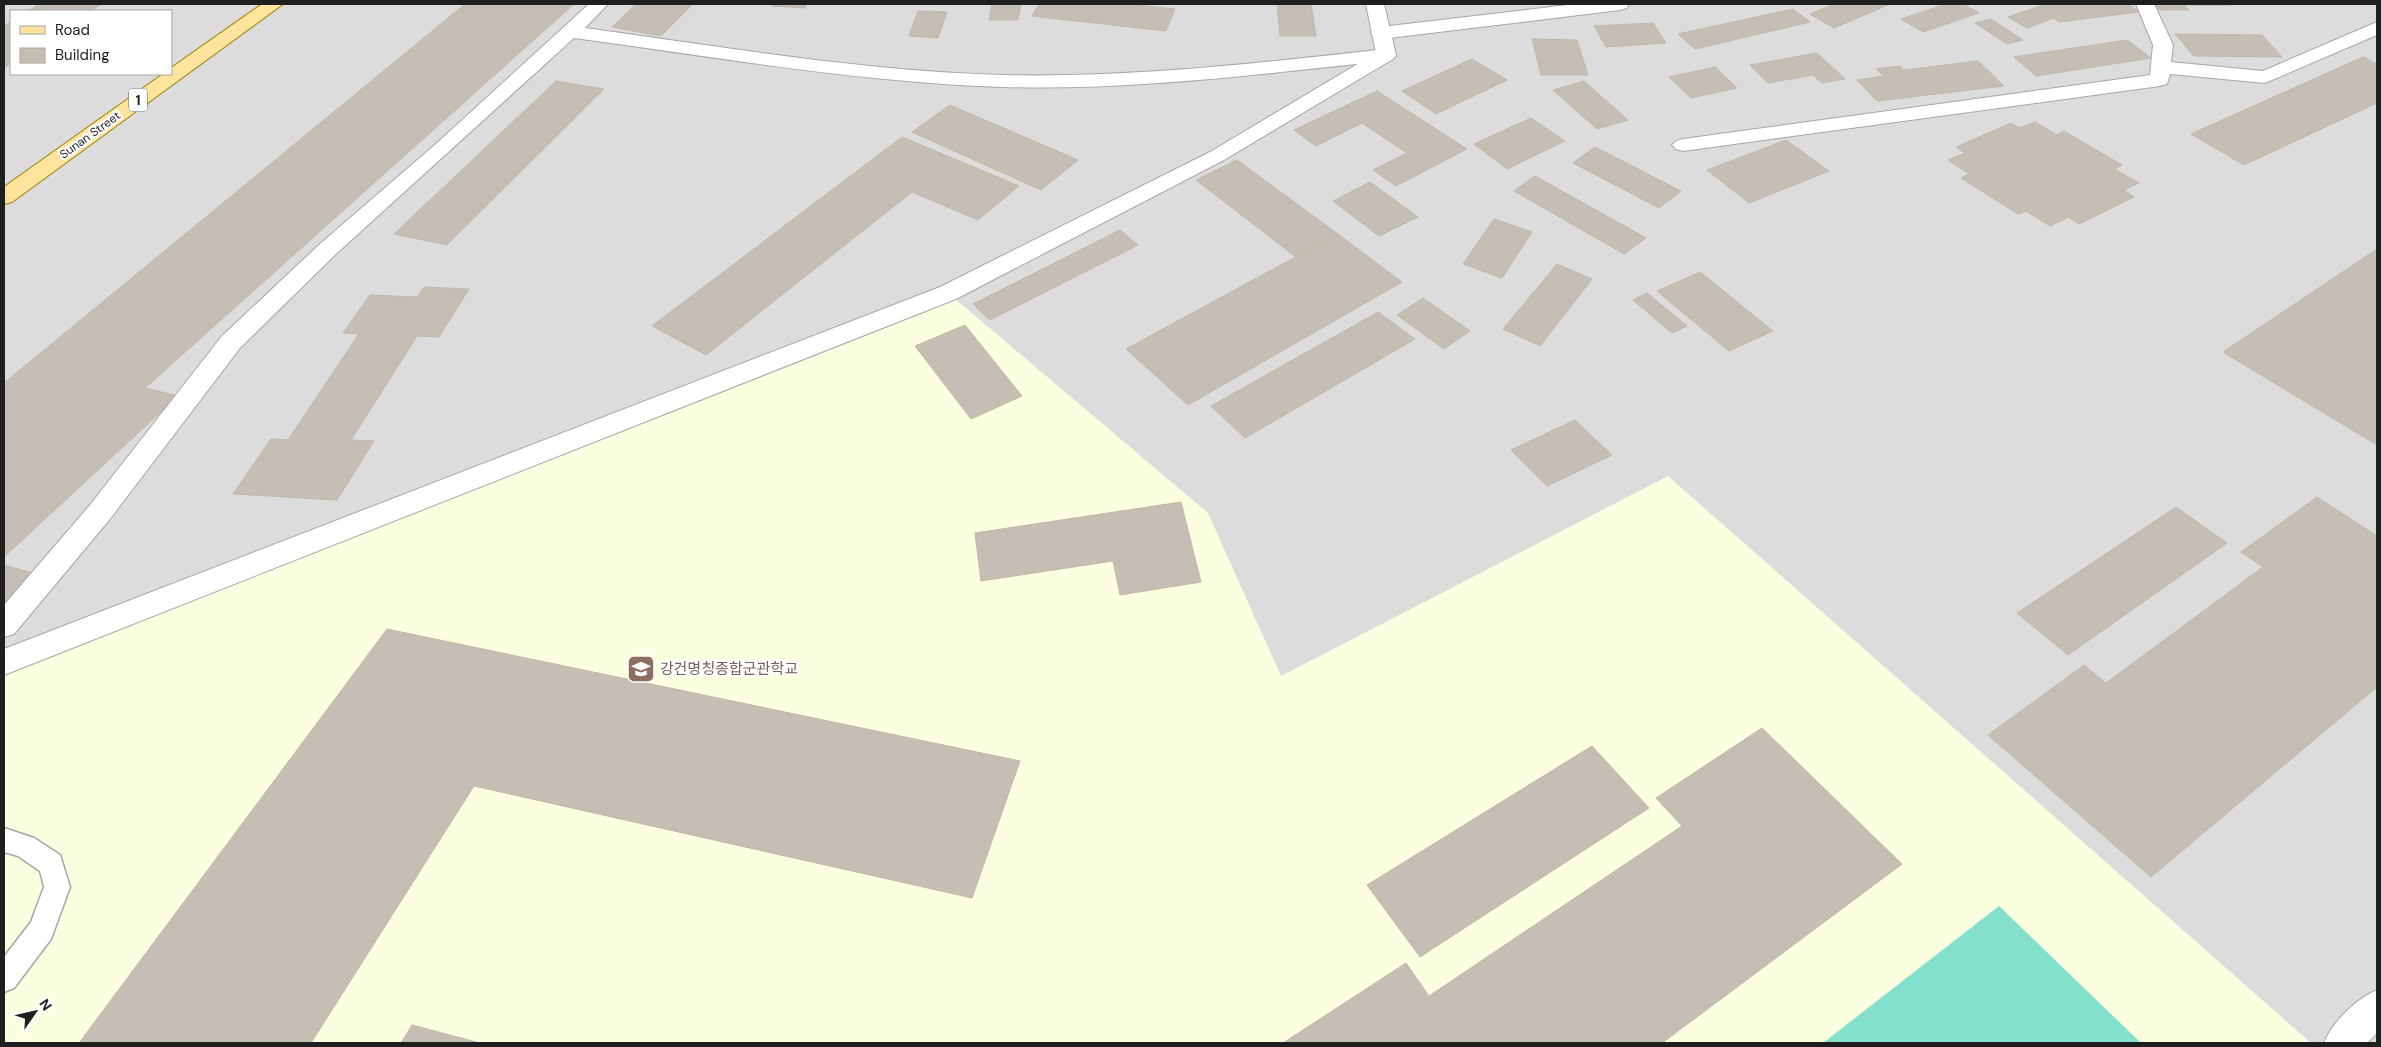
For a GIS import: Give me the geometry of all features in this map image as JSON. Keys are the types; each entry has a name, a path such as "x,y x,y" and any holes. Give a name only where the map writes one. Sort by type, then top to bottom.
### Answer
{"main road":[{"name":"Sunan Street","path":"4,198 274,4"}],"street":[{"path":"4,626 100,512 231,342 329,248 444,148 599,4"},
{"path":"1375,4 1383,44"},
{"path":"570,32 899,76 1065,81 1195,75 1620,4"},
{"path":"1684,145 2160,80 2163,45 2146,4"},
{"path":"2161,67 2265,77 2377,28"},
{"path":"4,662 948,293 1217,156 1383,44"},
{"path":"2342,1043 2377,1008"}],"lane":[{"path":"4,840 25,846 51,864 57,888 42,930 4,978"}],"shaded area":[{"path":"4,4 2377,4 2377,1043 4,1043"},
{"name":"강건명칭종합군관학교","path":"948,293 1208,513 1281,676 1668,476 2311,1043 4,1043 4,662"},
{"path":"1999,906 2141,1043 1823,1043"}],"building":[{"path":"40,4 102,4 92,10 30,10"},
{"path":"465,4 574,4 145,388 178,396 4,557 4,383"},
{"path":"636,4 693,4 661,36 612,27"},
{"path":"774,4 807,4 805,8 772,6"},
{"path":"992,4 1021,4 1018,20 989,20"},
{"path":"1039,4 1127,4 1175,9 1166,31 1032,16"},
{"path":"1277,4 1311,4 1316,36 1280,36"},
{"path":"1834,4 1888,5 1834,28 1810,14"},
{"path":"1946,4 1963,4 1979,13 1923,32 1901,19"},
{"path":"2058,4 2128,4 2139,12 2059,22 2054,18 2027,28 2008,17 2040,6"},
{"path":"2154,4 2230,5 2183,5 2189,10 2159,10"},
{"path":"1793,9 1810,22 1695,49 1678,34"},
{"path":"918,11 947,12 938,38 909,36"},
{"path":"1991,19 2023,40 2007,44 1975,23"},
{"path":"10,23 10,64 4,68 4,26"},
{"path":"1653,23 1666,43 1606,47 1594,26"},
{"path":"2175,34 2262,35 2282,57 2194,56"},
{"path":"1532,39 1577,40 1588,75 1541,75"},
{"path":"2127,40 2151,58 2036,76 2014,57"},
{"path":"1817,53 1845,79 1822,83 1813,75 1768,83 1750,65"},
{"path":"2363,57 2377,64 2377,103 2244,165 2191,134"},
{"path":"1472,59 1507,80 1436,114 1402,91"},
{"path":"1978,61 2004,86 1877,101 1857,80 1884,76 1876,69 1900,66 1904,70"},
{"path":"1715,67 1737,88 1691,98 1669,77"},
{"path":"556,81 604,89 447,245 394,234"},
{"path":"1584,81 1628,120 1597,129 1553,90"},
{"path":"1377,91 1467,149 1396,186 1373,170 1407,153 1362,123 1316,146 1294,130"},
{"path":"950,105 1078,160 1041,190 912,132"},
{"path":"1531,118 1565,141 1507,169 1474,144"},
{"path":"2035,122 2057,135 2064,131 2122,165 2114,169 2139,183 2124,190 2134,197 2079,224 2069,217 2050,226 2026,211 2018,214 1961,178 1969,174 1948,160 1965,153 1956,147 2011,123 2020,128"},
{"path":"902,137 1019,186 978,220 912,192 706,355 652,326"},
{"path":"1786,140 1829,171 1749,203 1707,170"},
{"path":"1595,147 1681,191 1659,208 1573,163"},
{"path":"1237,160 1338,234 1296,257 1196,180"},
{"path":"1535,176 1646,238 1624,254 1514,191"},
{"path":"1370,182 1418,217 1379,236 1333,201"},
{"path":"1494,219 1532,232 1502,278 1463,264"},
{"path":"1120,230 1138,245 990,320 973,304"},
{"path":"1338,234 1402,282 1188,405 1126,349"},
{"path":"2377,249 2377,445 2223,352"},
{"path":"1557,264 1592,279 1540,346 1503,329"},
{"path":"1700,272 1773,331 1729,351 1657,291"},
{"path":"424,287 469,289 439,337 417,336 351,440 374,441 337,500 233,494 271,439 288,440 359,334 343,333 370,295 417,297"},
{"path":"1647,293 1687,326 1672,333 1633,300"},
{"path":"1423,298 1470,331 1444,349 1397,315"},
{"path":"1378,312 1415,339 1245,438 1211,406"},
{"path":"965,325 1022,396 971,419 915,346"},
{"path":"1575,420 1612,455 1547,486 1511,450"},
{"path":"2317,497 2377,536 2377,687 2151,877 1988,735 2084,665 2106,683 2263,567 2241,552"},
{"path":"1181,502 1201,582 1120,595 1113,561 981,581 975,533"},
{"path":"2176,507 2227,543 2068,655 2017,613"},
{"path":"4,565 36,574 4,604"},
{"path":"387,629 1020,761 972,898 474,786 311,1043 79,1043"},
{"path":"1762,728 1902,864 1662,1043 1283,1043 1406,963 1429,996 1682,826 1656,798"},
{"path":"1592,746 1649,808 1420,957 1367,885"},
{"path":"412,1025 480,1043 401,1043"}],"place":[{"name":"강건명칭종합군관학교","path":"641,669"}]}
